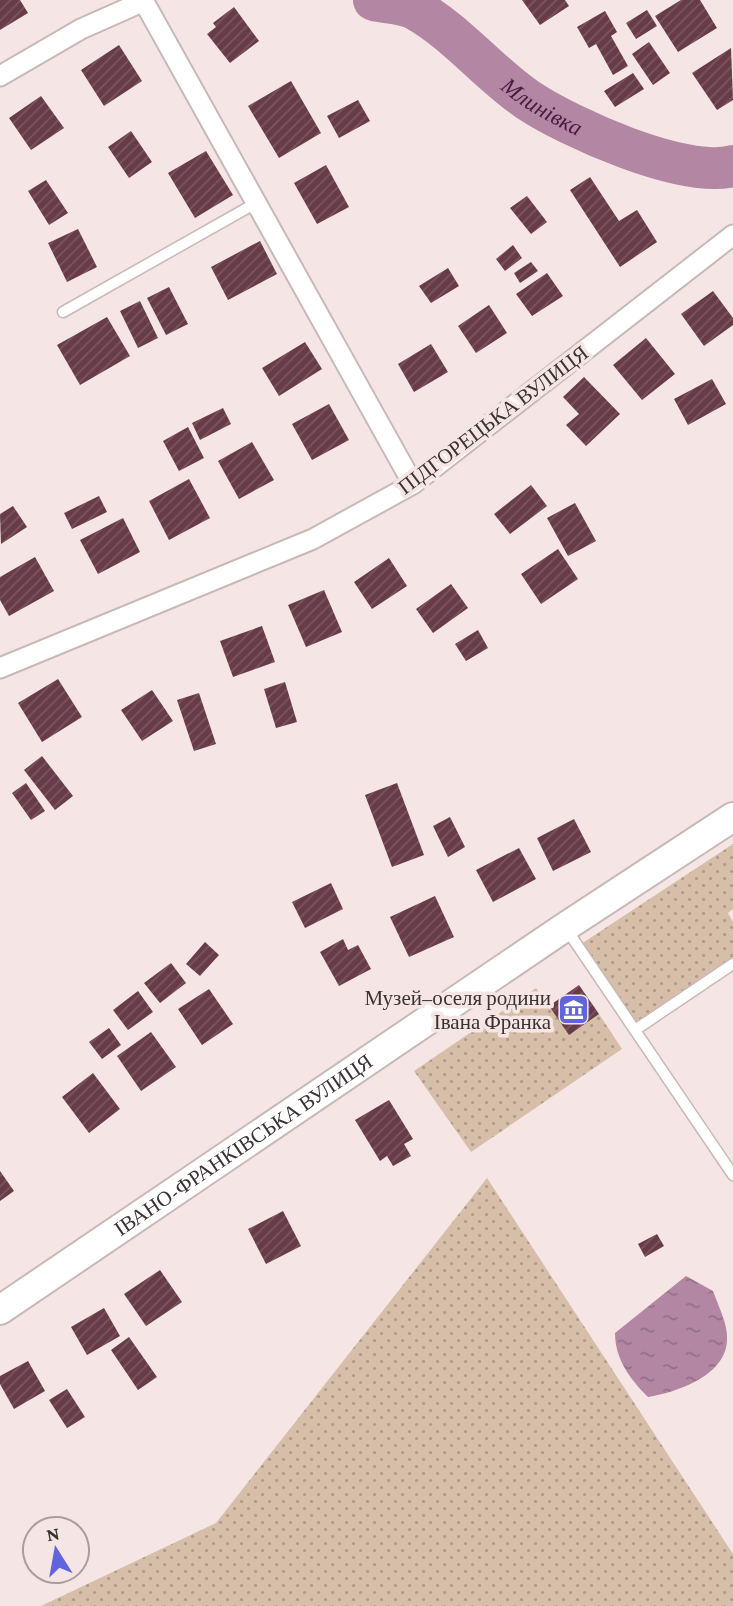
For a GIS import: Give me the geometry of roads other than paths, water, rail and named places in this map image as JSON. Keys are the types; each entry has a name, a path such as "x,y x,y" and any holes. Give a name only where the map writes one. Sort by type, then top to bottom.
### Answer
{"main road":[{"name":"ІВАНО-ФРАНКІВСЬКА ВУЛИЦЯ","path":"0,1310 565,927 733,817"}],"street":[{"path":"0,76 81,29 143,1 413,484"},
{"name":"ПІДГОРЕЦЬКА ВУЛИЦЯ","path":"0,668 313,539 413,484 733,236"}],"lane":[{"path":"63,312 256,203"},
{"path":"565,927 733,1175"},
{"path":"635,1030 733,964"}],"water":[{"path":"686,1276 713,1291 726,1328 725,1352 719,1363 699,1380 673,1391 648,1397 625,1368 615,1333"}],"waterway":[{"name":"Млинівка","path":"374,0 411,7 431,19 528,100 598,137 686,165 712,168 733,166"}],"place":[{"name":"Музей–оселя родини Івана Франка","path":"574,1010"}]}
